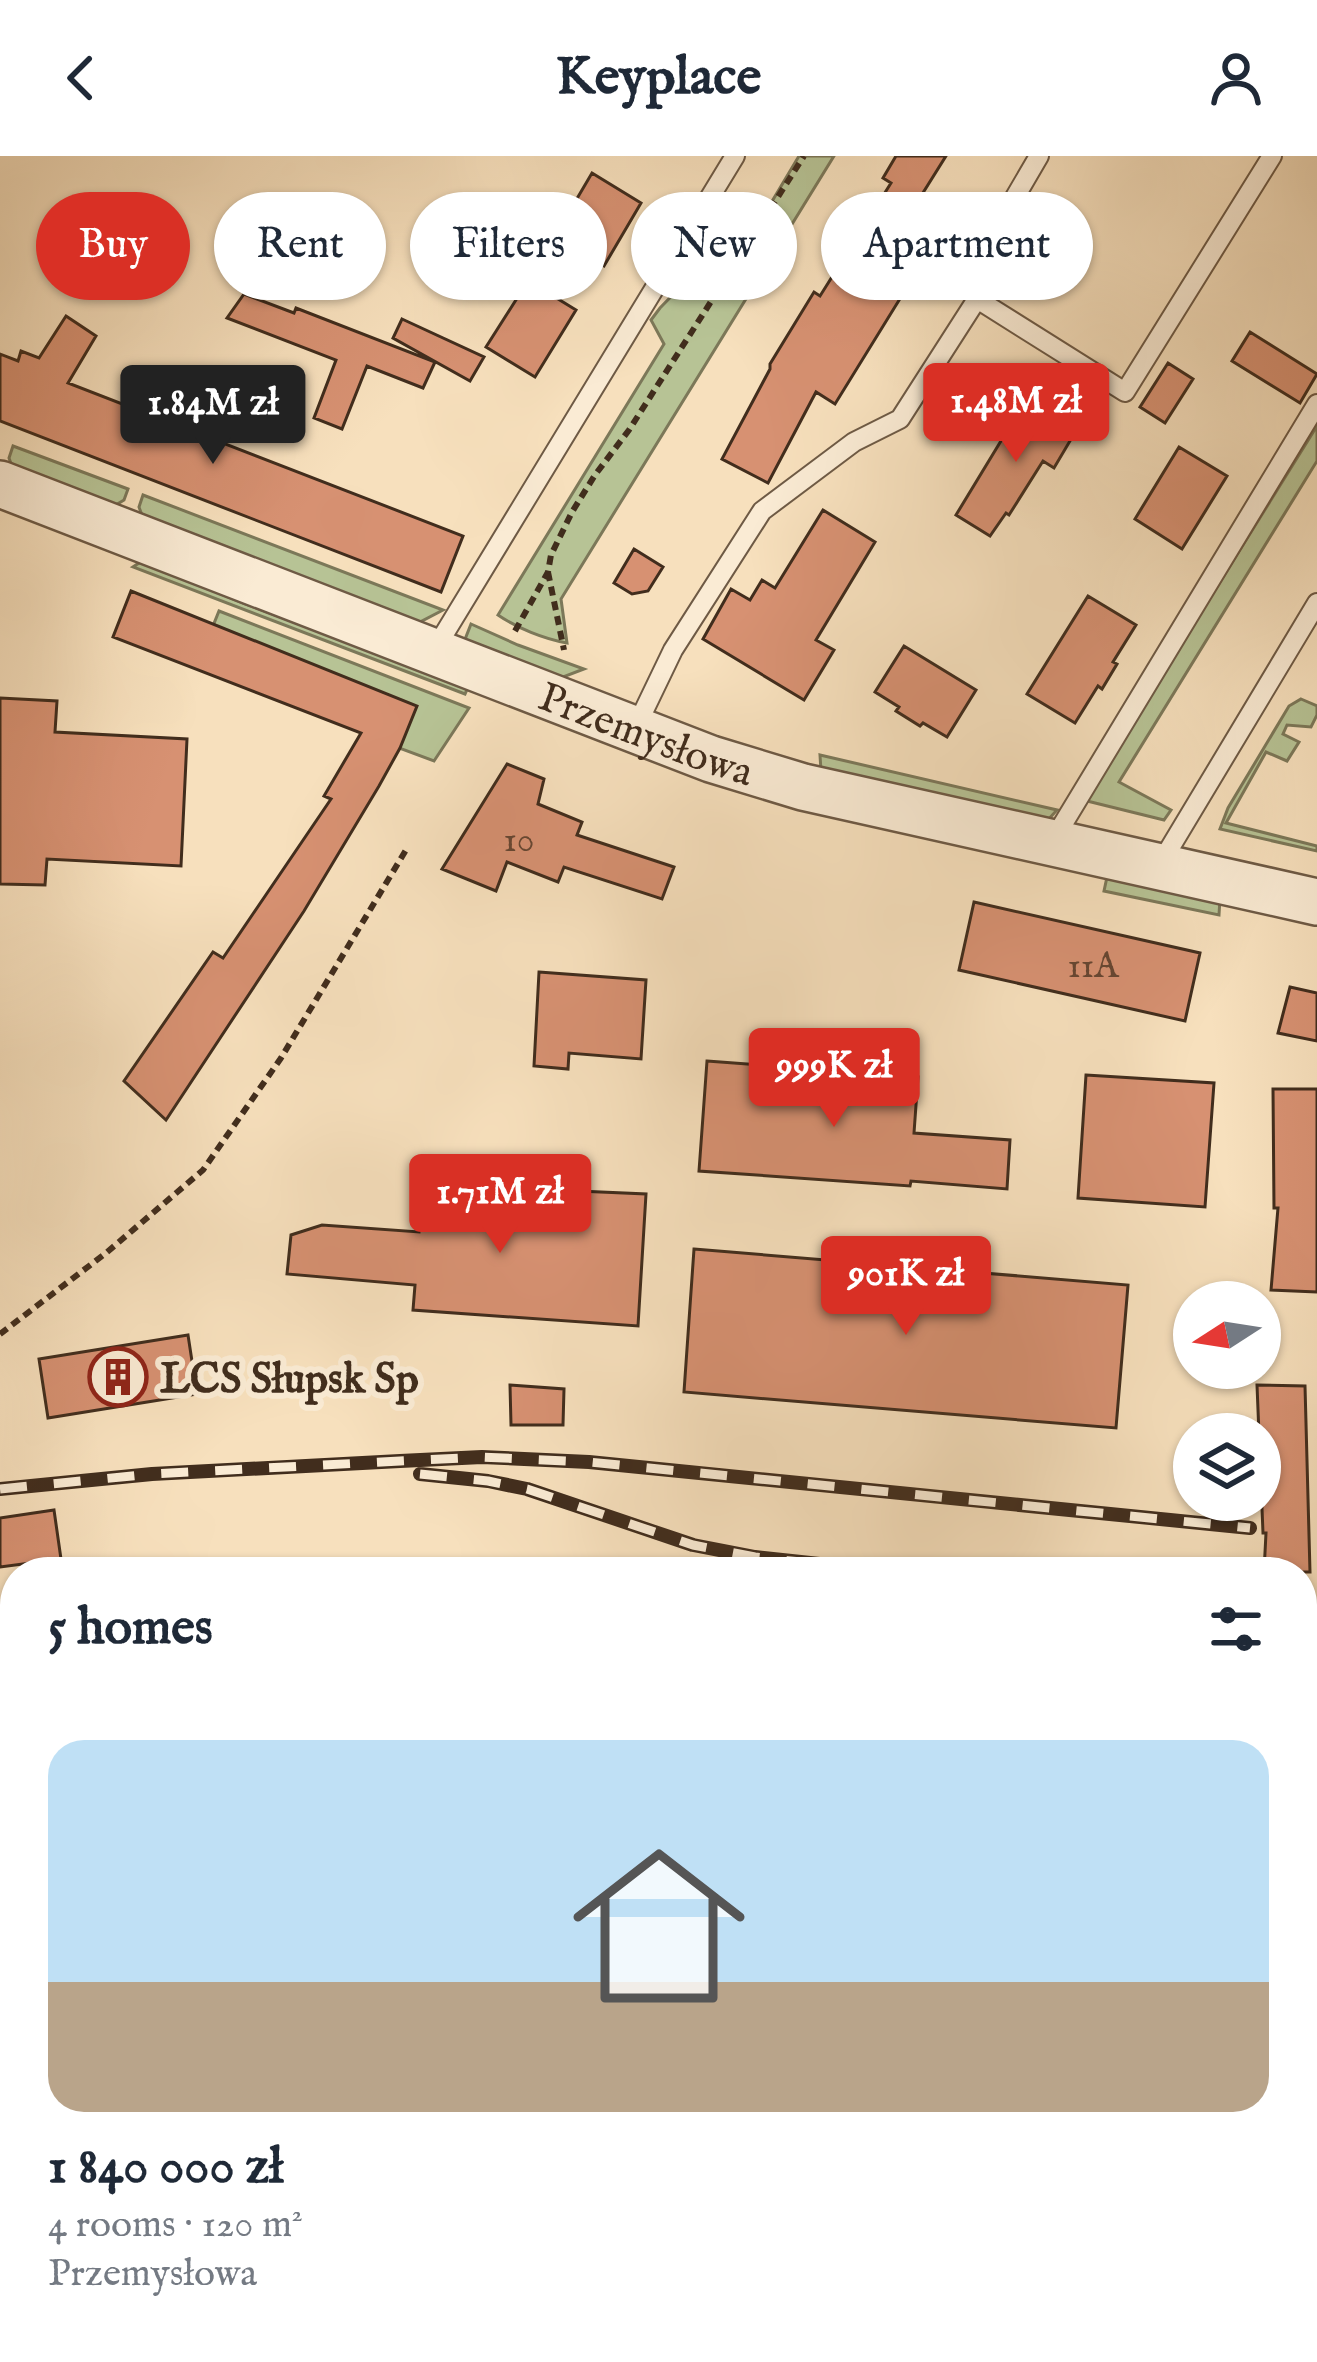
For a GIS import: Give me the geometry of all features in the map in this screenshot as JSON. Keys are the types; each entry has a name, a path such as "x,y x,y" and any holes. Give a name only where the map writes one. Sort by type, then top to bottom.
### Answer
{"street":[{"name":"Przemysłowa","path":"0,484 711,759 803,787 1317,902"}],"lane":[{"path":"433,652 735,156"},
{"path":"1018,192 1039,156"},
{"path":"979,300 1125,392 1272,156"},
{"path":"634,729 674,650 762,511 854,442 899,419 975,300"},
{"path":"1052,842 1317,404"},
{"path":"1158,866 1317,603"}],"path":[{"path":"515,631 548,572 555,545 595,475 629,430 804,156"},
{"path":"548,572 564,650"},
{"path":"0,1334 106,1253 202,1170 281,1058 406,850"}],"green space":[{"path":"799,156 834,156 797,216 797,192 778,192"},
{"path":"668,300 745,300 561,599 567,643 549,639 498,615 664,344 651,320"},
{"path":"1317,426 1317,461 1119,782 1171,810 1164,820 1087,801 1134,720"},
{"path":"13,446 128,489 124,500 114,506 13,469 9,458"},
{"path":"143,495 443,610 418,623 143,518 139,507"},
{"path":"142,561 468,687 465,694 133,567"},
{"path":"219,611 469,708 434,761 399,748 213,626"},
{"path":"471,624 584,669 558,679 464,642"},
{"path":"1301,699 1317,706 1311,727 1287,725 1283,734 1299,742 1287,761 1266,752 1226,823 1317,846 1317,851 1220,829 1289,706"},
{"path":"820,755 1057,810 1046,822 821,771"},
{"path":"1107,877 1220,898 1219,915 1104,891"}],"building":[{"path":"896,156 946,156 924,192 885,192 891,183 883,178"},
{"path":"592,173 631,197 631,220 607,261 607,192 581,192"},
{"path":"814,292 821,300 899,300 835,404 816,392 768,483 722,459 770,364"},
{"path":"240,300 260,300 294,313 296,308 435,362 423,388 367,366 342,429 314,418 336,360 227,318"},
{"path":"516,300 560,300 576,310 535,377 486,347"},
{"path":"66,316 96,336 68,383 463,536 441,592 0,421 0,354 18,361 21,351 39,358"},
{"path":"402,319 484,357 470,381 393,338"},
{"path":"1250,332 1317,374 1300,403 1232,361"},
{"path":"1168,363 1193,379 1165,423 1140,407"},
{"path":"1027,398 1077,429 1054,468 1043,461 990,536 956,515"},
{"path":"1179,447 1227,476 1182,549 1135,519"},
{"path":"823,510 875,542 816,640 834,650 804,700 703,639 731,589 750,600 762,580 775,588"},
{"path":"634,549 663,567 648,591 632,594 614,583"},
{"path":"131,591 417,706 400,748 304,911 166,1120 124,1081 213,952 223,958 331,799 324,796 361,733 113,637"},
{"path":"1088,596 1136,625 1102,689 1098,686 1075,723 1027,694"},
{"path":"904,646 976,690 947,737 896,711 899,707 875,692"},
{"path":"0,698 57,701 55,732 187,739 181,866 47,859 45,885 0,884"},
{"path":"507,764 544,779 538,804 582,822 577,835 674,867 662,899 564,867 558,882 507,862 496,891 442,869"},
{"path":"974,902 1200,953 1185,1021 959,970"},
{"path":"539,972 646,980 641,1059 569,1053 568,1069 534,1066"},
{"path":"1290,987 1317,993 1317,1041 1278,1033"},
{"path":"707,1061 918,1077 914,1133 1010,1140 1007,1189 699,1171"},
{"path":"1086,1075 1214,1083 1205,1207 1078,1198"},
{"path":"1273,1089 1317,1089 1317,1292 1281,1290 1281,1281 1272,1281 1278,1208 1274,1208"},
{"path":"532,1189 646,1194 638,1326 413,1310 415,1285 287,1274 291,1235 322,1225 419,1232 420,1211 442,1213 443,1203 456,1205 457,1193"},
{"path":"694,1249 1128,1285 1116,1428 684,1392"},
{"name":"LCS Słupsk Sp","path":"188,1335 197,1394 48,1418 39,1359"},
{"path":"510,1385 564,1389 563,1425 511,1425"},
{"path":"1305,1386 1310,1557 1265,1557 1263,1521 1281,1521 1281,1413 1258,1413 1257,1389"},
{"path":"54,1510 61,1557 0,1557 0,1518"}],"railway":[{"path":"0,1489 152,1474 482,1457 589,1462 1250,1528"},
{"path":"420,1474 527,1489 693,1545 755,1557"}],"place":[{"name":"LCS Słupsk Sp","path":"118,1377"}]}
